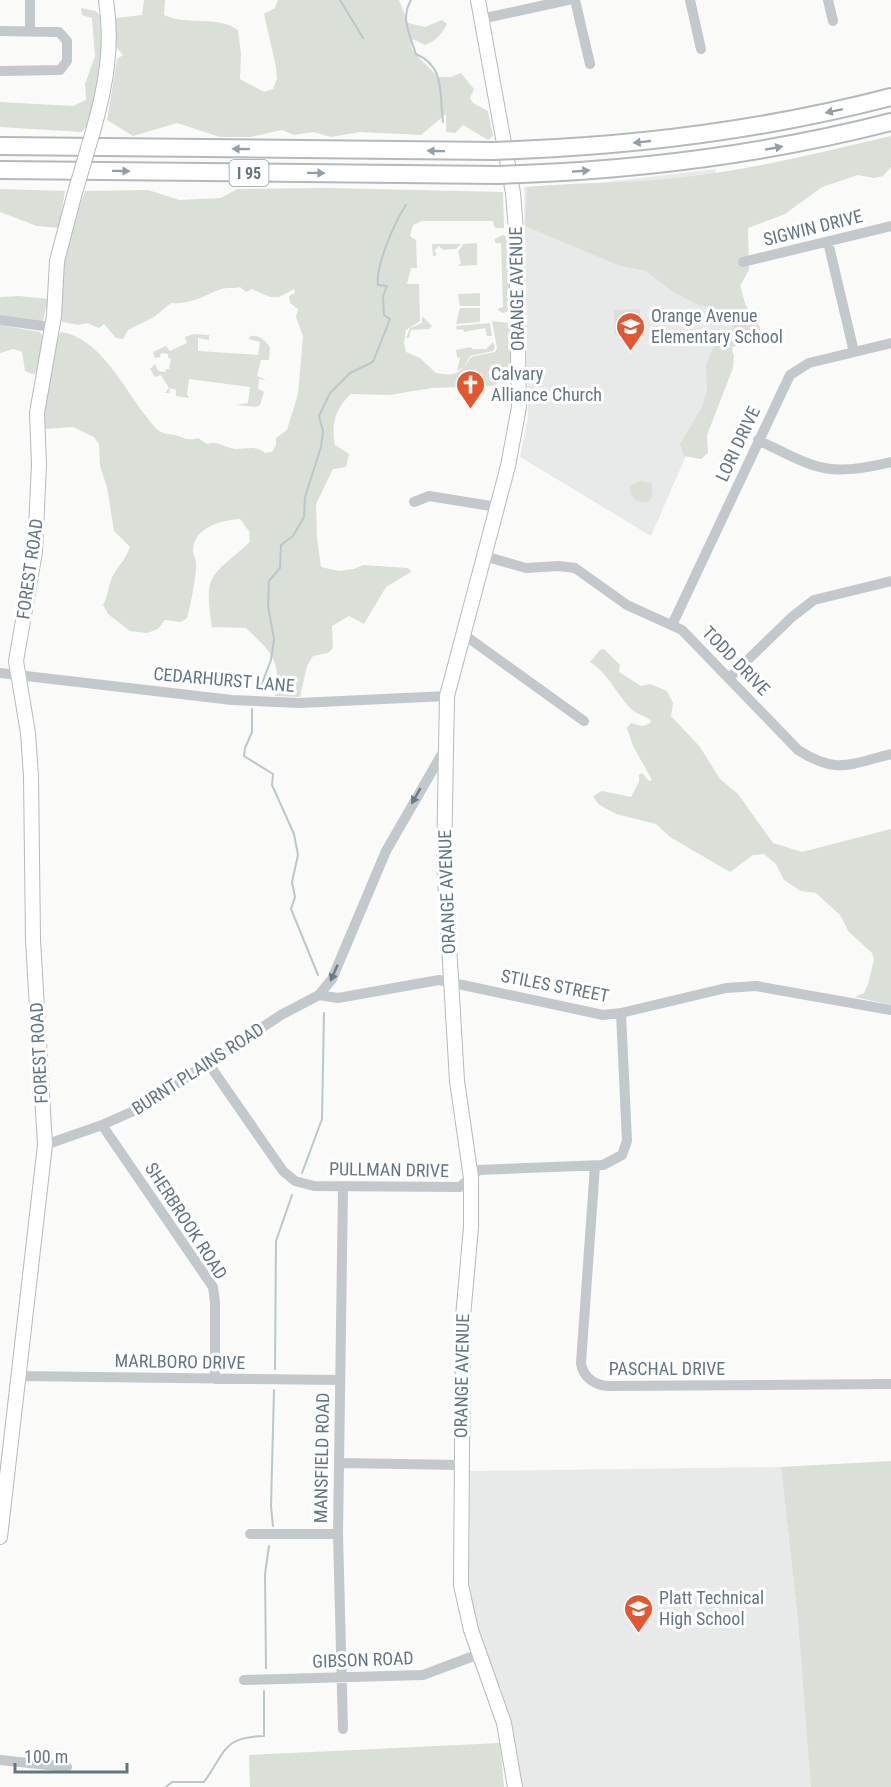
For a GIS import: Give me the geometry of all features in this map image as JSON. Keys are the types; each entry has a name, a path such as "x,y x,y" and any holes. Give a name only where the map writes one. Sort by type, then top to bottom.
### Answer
{"highway":[{"name":"I 95","path":"0,146 494,151 601,146 705,135 814,115 891,97"},
{"name":"I 95","path":"0,170 522,174 620,168 701,159 799,143 891,122"},
{"path":"0,138 69,147"}],"main road":[{"name":"FOREST ROAD","path":"45,1145 33,940 31,776 28,733 16,661 35,552 39,464 37,413 51,327 57,261 94,128 108,61 110,40 106,0"},
{"name":"ORANGE AVENUE","path":"478,0 513,193 516,231 519,407 497,507 447,696 444,860 457,1081 471,1178 471,1227 463,1317 461,1585 464,1607 504,1723 515,1787"},
{"path":"0,1537 45,1145"}],"street":[{"path":"30,0 30,31"},
{"path":"481,19 568,0"},
{"path":"575,0 590,64"},
{"path":"690,0 701,49"},
{"path":"828,0 833,21"},
{"path":"0,31 64,34 67,41 67,61 63,68 56,71 0,70"},
{"name":"SIGWIN DRIVE","path":"743,262 891,226"},
{"path":"828,242 854,352"},
{"path":"0,320 51,327"},
{"name":"LORI DRIVE","path":"672,625 784,383 793,371 809,363 891,343"},
{"path":"758,440 806,464 836,471 858,470 891,462"},
{"path":"414,502 429,496 497,507"},
{"name":"TODD DRIVE","path":"484,556 526,568 575,568 627,605 672,625 691,637 798,750 814,761 835,767 891,753"},
{"path":"730,677 792,616 814,600 891,581"},
{"path":"463,634 584,721"},
{"name":"CEDARHURST LANE","path":"0,672 254,701 299,703 447,696"},
{"name":"BURNT PLAINS ROAD","path":"45,1145 102,1125 150,1101 281,1015 319,995 332,979 386,851 447,746"},
{"name":"STILES STREET","path":"319,995 339,998 439,980 591,1013 621,1013 726,988 756,986 891,1010"},
{"name":"PULLMAN DRIVE","path":"208,1063 290,1177 307,1185 460,1187 480,1170 595,1166 618,1158 626,1145 621,1013"},
{"name":"SHERBROOK ROAD","path":"102,1125 213,1287 215,1379"},
{"name":"PASCHAL DRIVE","path":"595,1166 581,1363 583,1371 591,1380 608,1386 891,1384"},
{"name":"MANSFIELD ROAD","path":"343,1186 338,1534 343,1729"},
{"name":"MARLBORO DRIVE","path":"19,1376 340,1380"},
{"path":"339,1463 461,1465"},
{"path":"250,1534 338,1534"},
{"name":"GIBSON ROAD","path":"244,1680 423,1675 479,1654"},
{"path":"0,1760 67,1767"}],"shaded area":[{"path":"144,0 165,0 164,15 173,18 221,23 238,30 241,54 240,79 264,92 273,89 277,79 264,14 275,8 278,0 399,0 408,23 425,27 442,20 447,24 441,34 432,41 425,45 413,39 411,47 437,77 451,77 461,73 474,89 470,98 473,103 488,111 493,136 488,140 463,125 455,133 446,132 446,114 421,135 360,132 331,137 313,132 294,135 282,130 251,137 220,137 177,123 133,136 107,120 117,59 123,55 115,46 116,18 142,15"},
{"path":"81,8 96,11 100,16 100,77 89,122 82,132 0,127 0,102 73,106 86,100 85,84 95,56 92,18 82,15"},
{"path":"891,136 891,167 883,176 874,178 858,175 822,187 785,214 748,228 749,270 740,286 746,306 760,327 760,332 748,332 736,346 731,347 734,356 733,368 707,435 708,453 701,459 684,456 680,444 702,407 707,390 706,365 713,348 732,330 732,323 719,309 698,305 672,291 646,271 618,265 525,226 527,187 656,180 715,173"},
{"name":"Orange Avenue Elementary School","path":"715,169 747,316 651,536 520,457 528,416 524,187 599,183"},
{"path":"328,188 503,192 504,228 495,228 493,221 422,221 413,225 410,236 416,240 417,268 411,268 407,284 419,284 420,321 406,330 404,343 406,352 420,358 436,373 453,374 461,370 471,357 495,352 497,348 492,321 511,323 512,369 509,370 507,380 491,386 432,388 389,395 351,394 341,405 334,424 335,445 349,454 346,467 333,469 316,504 321,567 339,571 363,565 408,568 411,572 386,587 364,624 349,616 332,626 333,648 328,653 313,656 307,666 300,697 275,696 277,674 275,665 262,644 246,628 212,627 209,595 213,577 250,542 249,531 240,519 217,523 198,536 193,550 196,561 195,575 187,618 181,622 165,620 158,629 147,633 130,631 108,614 103,605 111,580 130,547 114,531 107,487 100,466 99,444 94,437 73,427 45,429 46,379 51,353 61,332 75,336 99,353 150,422 161,432 186,439 198,438 207,444 215,443 236,449 255,448 265,453 272,452 276,445 276,438 287,430 298,394 303,336 296,317 298,309 290,303 289,296 295,293 294,289 279,297 270,297 252,289 246,292 240,287 223,288 191,301 171,303 154,317 128,330 123,339 116,338 104,324 99,328 87,323 78,325 62,322 58,291 60,274 74,220 85,191 148,190 179,200 221,198 237,189"},
{"path":"0,189 65,191 59,228 37,226 0,212"},
{"path":"502,235 509,237 511,311 503,313 497,309 503,307 501,243 495,243 495,239"},
{"path":"477,243 477,265 458,266 461,263 458,252 463,244"},
{"path":"432,244 461,244 456,249 443,250 439,246 434,251 437,254 433,256"},
{"path":"480,293 480,306 460,306 458,294"},
{"path":"0,297 48,299 43,321 0,315"},
{"path":"460,308 480,308 480,322 456,324"},
{"path":"640,309 640,322 629,329 629,335 615,335 614,310"},
{"path":"422,316 432,326 429,329 411,330 409,338 406,338 410,328 422,323"},
{"path":"490,323 492,336 487,336 485,328 464,332 463,329 457,330 456,326"},
{"path":"0,325 40,332 44,338 37,373 32,374 25,371 22,352 13,349 0,353"},
{"path":"194,334 209,335 209,340 198,338 198,351 258,355 260,342 249,339 249,337 258,337 266,342 270,348 269,360 261,360 257,376 266,380 259,379 258,389 264,392 260,405 256,407 237,405 248,403 250,387 189,379 187,394 189,398 176,396 176,390 170,388 169,393 165,393 169,388 161,375 155,377 150,369 155,364 158,371 165,372 169,369 171,359 168,358 168,354 161,353 160,357 155,358 153,352 166,346 170,351 187,343 185,337"},
{"path":"493,342 495,347 493,351 470,356 464,367 457,371 460,358 457,357 456,350 471,347 472,349 486,349"},
{"path":"641,481 652,483 652,497 647,502 636,501 631,495 630,486"},
{"path":"604,649 620,665 619,672 641,686 650,684 667,691 673,703 671,716 700,747 720,779 738,794 773,843 802,852 891,829 891,1005 855,997 864,993 868,984 874,960 872,953 849,932 840,915 816,893 801,891 784,880 776,864 764,854 753,855 730,872 670,837 656,824 616,814 598,804 593,796 602,791 631,797 639,782 639,775 642,773 649,781 652,780 633,746 627,728 631,723 642,726 651,721 631,709 607,677 590,662 600,650"},
{"path":"891,1461 891,1787 811,1787 798,1621 781,1467"},
{"name":"Platt Technical High School","path":"781,1467 798,1621 812,1787 520,1787 513,1736 475,1625 467,1583 467,1471"},
{"path":"500,1743 504,1787 250,1787 249,1755"}],"waterway":[{"path":"340,0 363,38"},
{"path":"411,0 406,14 409,34 416,54 426,60 437,74 443,122"},
{"path":"259,691 271,660 274,639 268,606 269,581 280,568 281,545 293,536 304,517 305,497 321,447 323,431 319,416 330,393 350,373 373,362 390,319 384,315 383,296 387,286 378,285 378,277 387,244 406,205"},
{"path":"252,709 252,732 244,756 273,774 272,785 294,834 298,855 292,882 295,897 291,909 318,975"},
{"path":"302,1173 322,1119 324,1013"},
{"path":"275,1369 276,1241 292,1195"},
{"path":"273,1526 271,1506 274,1390"},
{"path":"266,1668 265,1574 269,1546"},
{"path":"166,1787 172,1782 204,1782 226,1748 232,1743 240,1739 264,1736 264,1691"}],"place":[{"name":"Orange Avenue Elementary School","path":"630,352"},
{"name":"Calvary Alliance Church","path":"470,410"},
{"name":"Platt Technical High School","path":"638,1634"}]}
